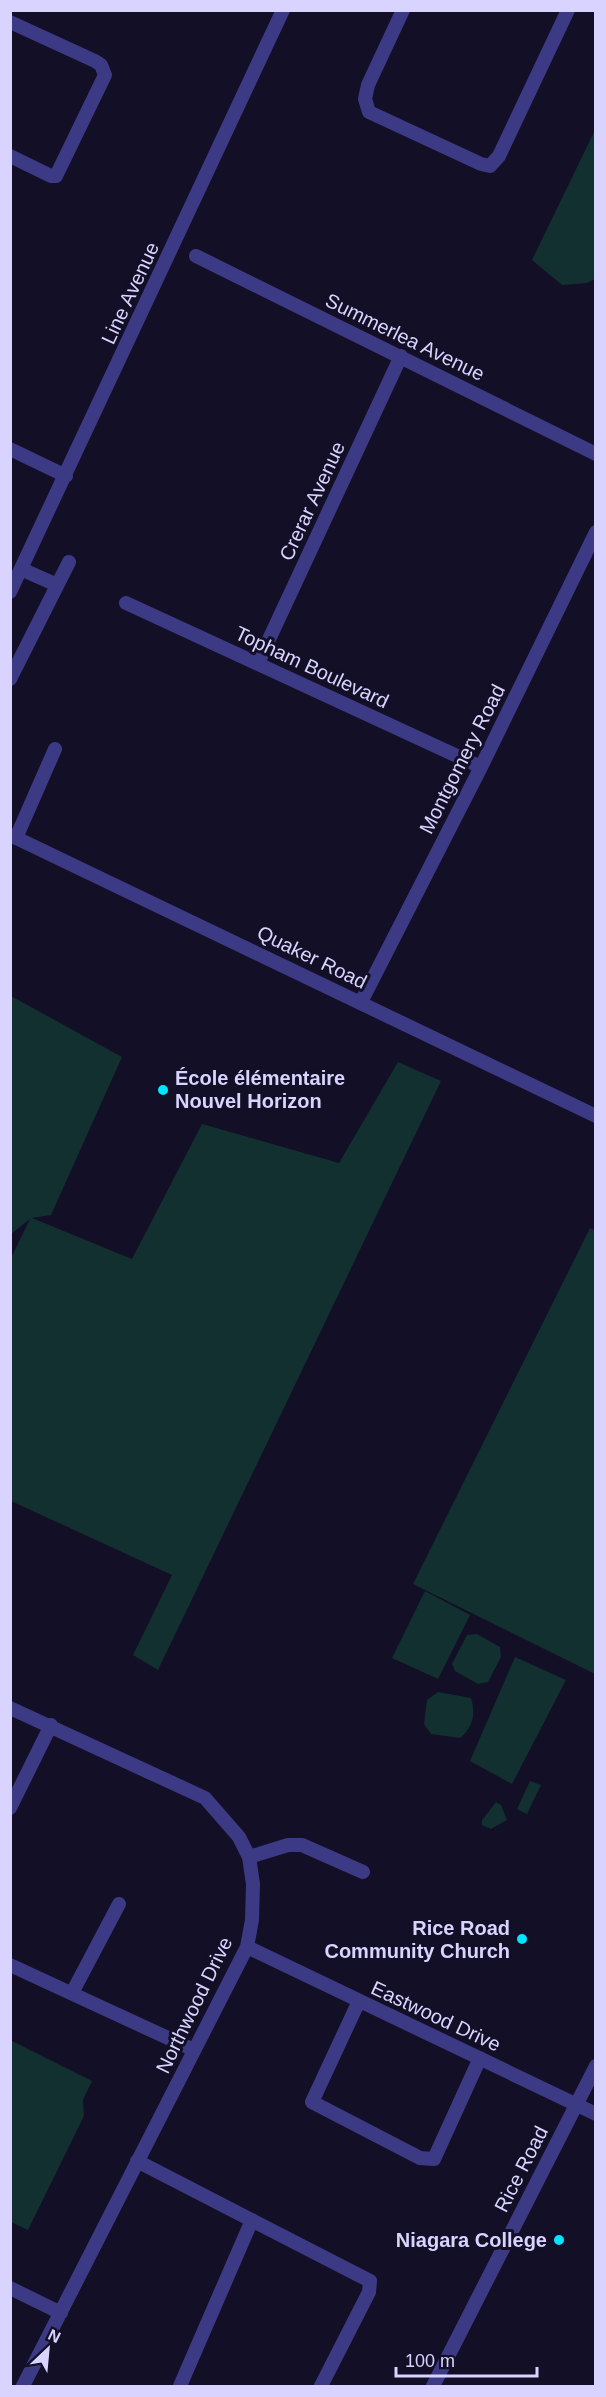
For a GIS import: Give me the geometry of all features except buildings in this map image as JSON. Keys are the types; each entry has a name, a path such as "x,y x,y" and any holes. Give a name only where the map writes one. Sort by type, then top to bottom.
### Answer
{"street":[{"name":"Line Avenue","path":"10,592 283,10"},
{"path":"403,10 368,85 365,99 369,111 481,164 490,166 499,156 568,10"},
{"path":"10,22 95,61 101,65 105,75 56,176 51,176 10,156"},
{"name":"Summerlea Avenue","path":"196,256 596,454"},
{"name":"Crerar Avenue","path":"258,663 401,356"},
{"path":"10,449 66,476"},
{"name":"Montgomery Road","path":"361,1002 481,767 596,532"},
{"path":"10,679 69,562"},
{"path":"21,569 57,585"},
{"name":"Topham Boulevard","path":"126,603 481,767"},
{"path":"13,836 55,749"},
{"name":"Quaker Road","path":"13,836 596,1116"},
{"name":"Northwood Drive","path":"10,1708 205,1797 239,1837 249,1857 253,1884 252,1920 247,1947 23,2386"},
{"path":"10,1808 51,1725"},
{"path":"249,1857 288,1845 302,1845 363,1872"},
{"path":"72,1993 119,1904"},
{"name":"Eastwood Drive","path":"247,1947 596,2114"},
{"path":"10,1965 194,2050"},
{"path":"359,2001 312,2102 420,2158 434,2159 480,2058"},
{"name":"Rice Road","path":"434,2386 596,2066"},
{"path":"137,2161 370,2281 369,2292 321,2386"},
{"path":"180,2386 252,2220"},
{"path":"10,2288 61,2313"}],"green space":[{"path":"595,130 595,279 587,283 562,285 532,260"},
{"path":"11,996 122,1057 51,1215 32,1218 132,1259 202,1124 339,1163 398,1062 441,1081 158,1670 133,1655 172,1575 11,1501 11,1258 30,1219 11,1234"},
{"path":"590,1228 596,1231 595,1674 413,1584"},
{"path":"425,1591 470,1615 438,1679 392,1658"},
{"path":"477,1634 500,1647 501,1657 488,1682 478,1684 455,1671 452,1664 467,1635"},
{"path":"515,1657 566,1680 512,1784 470,1761"},
{"path":"438,1692 471,1698 472,1720 460,1738 431,1734 424,1724 427,1700"},
{"path":"530,1781 541,1785 527,1814 517,1809"},
{"path":"496,1802 501,1805 507,1820 491,1829 482,1825 482,1820"},
{"path":"10,2040 92,2081 83,2100 84,2116 28,2230 11,2222"}],"place":[{"name":"École élémentaire Nouvel Horizon","path":"163,1090"},
{"name":"Rice Road Community Church","path":"522,1939"},
{"name":"Niagara College","path":"559,2240"}]}
